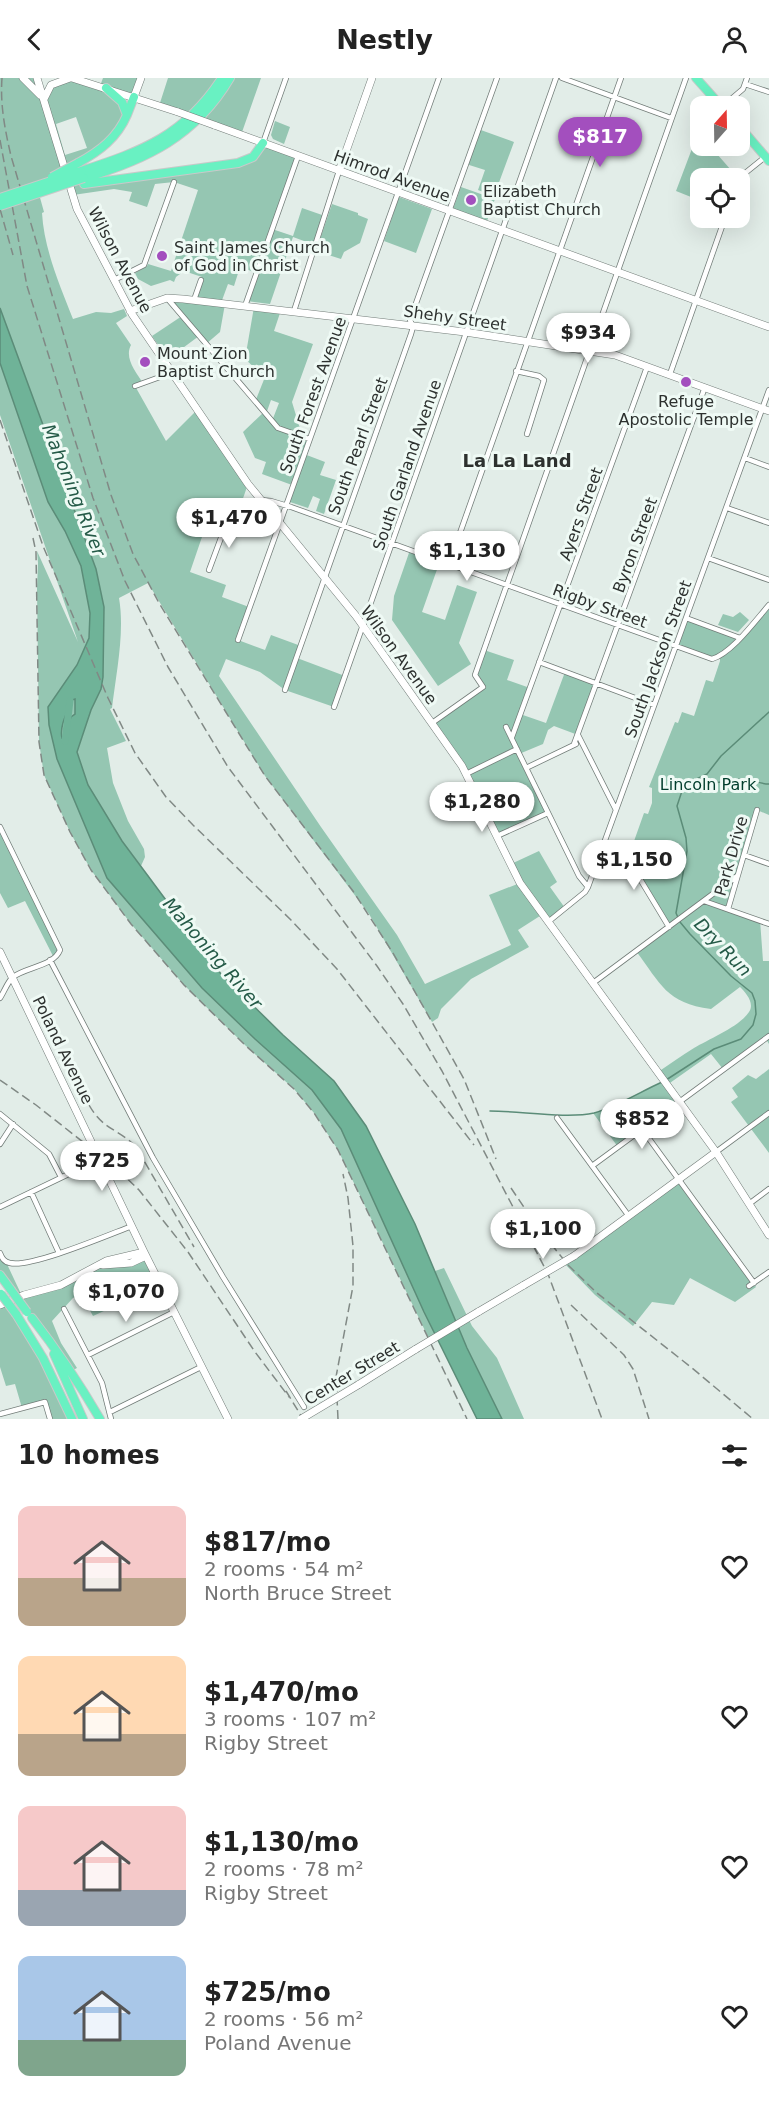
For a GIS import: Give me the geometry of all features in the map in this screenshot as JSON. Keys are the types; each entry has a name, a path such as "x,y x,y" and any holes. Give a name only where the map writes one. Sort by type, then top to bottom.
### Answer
{"highway":[{"path":"0,206 40,193 139,151 175,130 195,113 222,78"},
{"path":"0,198 136,160 158,150 192,126 207,110 230,78"},
{"path":"696,78 713,96"},
{"path":"106,88 122,102 127,115"},
{"path":"82,174 119,131 134,97"},
{"path":"750,139 767,159"},
{"path":"82,174 238,164 253,157 263,143"},
{"path":"0,1275 62,1357 99,1419"},
{"path":"1,1293 52,1374 72,1419"},
{"path":"30,1315 56,1358 83,1419"}],"main road":[{"path":"23,78 44,99 51,85 71,78"},
{"name":"Wilson Avenue","path":"37,78 77,209 130,311 261,500 363,625 432,723 466,774 520,883 716,1152 769,1235"},
{"name":"Himrod Avenue","path":"71,78 177,112 769,327"},
{"path":"134,97 141,78"},
{"path":"339,171 372,78"},
{"name":"Shehy Street","path":"130,311 167,298 194,300 412,325 526,341 620,357 766,410"},
{"name":"Poland Avenue","path":"0,952 145,1254 228,1419"},
{"name":"Center Street","path":"301,1419 574,1256 716,1152"},
{"path":"97,1265 131,1263 145,1254"},
{"path":"0,1305 24,1295 61,1285 110,1260 145,1254"}],"street":[{"path":"263,143 286,78"},
{"name":"South Forest Avenue","path":"237,640 439,78"},
{"name":"South Pearl Street","path":"285,690 411,334 410,320 497,78"},
{"name":"South Garland Avenue","path":"334,707 556,78"},
{"path":"562,78 671,118"},
{"path":"449,564 526,341 621,78"},
{"path":"432,723 483,687 476,677 476,672 686,78"},
{"path":"734,96 743,89 746,81 769,92"},
{"path":"245,306 298,156"},
{"path":"750,171 767,159"},
{"path":"294,311 339,171"},
{"path":"114,280 144,265 174,182"},
{"path":"670,374 721,228"},
{"path":"194,300 201,280"},
{"path":"167,298 278,428 309,439"},
{"name":"Ayers Street","path":"512,737 647,367"},
{"path":"516,371 544,378 527,434"},
{"path":"135,386 171,373"},
{"name":"Byron Street","path":"574,744 705,387"},
{"name":"South Jackson Street","path":"548,922 585,892 588,886 745,458 766,410 769,390"},
{"path":"745,458 769,467"},
{"path":"209,570 228,519 254,508 261,500"},
{"name":"Rigby Street","path":"261,500 285,505 343,525 714,659 740,638"},
{"path":"727,508 769,523"},
{"path":"708,558 769,580"},
{"path":"686,618 740,638 769,605"},
{"path":"540,662 654,705"},
{"path":"506,727 579,876 588,886"},
{"path":"578,735 616,811"},
{"path":"526,768 581,741"},
{"path":"466,774 517,749"},
{"name":"Park Drive","path":"728,909 757,810"},
{"path":"497,836 548,813"},
{"path":"0,827 59,945 59,953 50,960 12,977 0,998"},
{"path":"744,855 769,864"},
{"path":"599,857 635,871 669,927"},
{"path":"593,983 737,876"},
{"path":"704,900 769,924"},
{"name":"Poland Avenue","path":"50,960 153,1158 223,1277 304,1407"},
{"path":"592,1166 769,1036"},
{"path":"716,1152 769,1113"},
{"path":"0,1114 49,1154 62,1177"},
{"path":"557,1118 628,1215"},
{"path":"0,1144 13,1124"},
{"path":"642,1129 752,1285 769,1272"},
{"path":"0,1207 100,1159"},
{"path":"749,1204 769,1189"},
{"path":"31,1192 59,1253"},
{"path":"0,1253 6,1262 32,1262 132,1226"},
{"path":"64,1309 103,1385 111,1419"},
{"path":"88,1354 174,1312"},
{"path":"110,1412 201,1367"},
{"path":"0,1414 45,1402 50,1419"}],"green space":[{"path":"0,78 37,78 43,98 47,90 70,78 100,86 103,78 141,78 134,97 108,89 125,108 119,131 65,169 71,186 238,163 262,146 298,156 272,229 293,236 302,208 325,216 315,245 293,237 270,304 247,301 257,273 240,267 234,286 228,284 221,303 225,304 220,332 206,344 199,336 168,359 152,336 182,316 167,298 194,300 202,277 184,271 176,277 174,282 170,280 151,286 138,279 135,273 148,264 171,271 198,190 174,182 155,184 147,207 129,201 132,192 114,189 73,195 71,187 39,194 44,212 42,213 43,227 53,267 73,319 96,312 111,313 124,309 127,316 116,323 131,345 130,360 143,383 135,386 166,441 197,410 248,484 240,507 215,499 190,572 226,585 222,597 249,607 238,640 265,650 271,635 301,646 297,658 345,676 334,707 285,690 260,672 226,659 219,676 397,935 425,984 511,945 489,895 520,883 511,864 539,851 557,882 550,887 565,908 548,922 543,914 518,930 529,947 471,979 441,1009 438,1018 432,1022 369,914 265,776 148,583 119,598 121,625 118,667 110,709 126,741 107,748 113,783 128,821 144,849 145,857 141,866 122,841 88,785 77,752 91,710 101,689 104,607 96,569 0,308","holes":["76,117 87,148 65,155 56,124"]},
{"path":"168,78 261,78 241,135 159,106"},
{"path":"275,121 290,127 284,144 273,139 271,135"},
{"path":"478,129 514,142 494,196 478,190 485,170 466,164"},
{"path":"690,154 690,156 719,156 729,168 690,168 690,197 676,191"},
{"path":"461,187 495,199 487,221 453,209"},
{"path":"399,197 432,209 416,253 384,241"},
{"path":"332,204 368,219 360,243 344,252 341,259 316,251"},
{"path":"254,307 281,310 274,331 313,344 292,402 301,432 300,436 309,439 304,454 325,462 320,475 336,480 324,514 316,511 320,499 313,496 308,508 287,501 292,485 262,474 266,462 255,458 243,432 264,412 255,402 265,377 245,359","holes":["271,400 279,403 272,421 266,414"]},
{"path":"0,363 48,502 65,531 81,566 90,613 89,638 77,665 48,707 57,759 107,878 202,988 312,1090 341,1129 437,1337 430,1341 338,1150 314,1113 294,1089 184,985 131,924 91,870 70,832 44,775 39,742 37,551 78,642 0,415"},
{"path":"410,550 440,561 422,612 445,620 457,585 477,592 459,643 471,664 438,686 392,620 394,596"},
{"name":"Lincoln Park","path":"769,605 769,815 757,810 728,909 760,920 763,961 769,961 769,1044 766,1039 723,1069 711,1054 667,1085 679,1102 618,1147 593,1113 611,1107 664,1081 658,1072 694,1048 731,1028 751,1009 749,998 740,987 711,1009 674,997 659,982 636,951 669,927 632,869 640,847 633,844 644,813 648,814 652,803 652,788 649,787 675,722 678,723 682,712 694,716 706,680 713,682 720,661 720,656 714,659 676,646 686,618 740,638"},
{"path":"740,612 749,620 738,632 718,625 723,614 733,617"},
{"path":"484,650 514,660 507,680 530,688 520,714 546,723 565,672 597,684 578,735 554,726 548,730 543,744 519,754 548,813 497,836 471,783 432,723 482,688 476,677"},
{"path":"75,699 75,714 62,738 61,729 64,719 72,700"},
{"path":"0,827 60,947 54,958 25,901 8,908 0,893"},
{"path":"769,1069 769,1153 731,1102 738,1097 732,1088 748,1075 756,1079"},
{"path":"678,1179 756,1287 735,1302 690,1278 674,1305 652,1302 633,1326 595,1295 563,1262"},
{"path":"144,1252 161,1285 93,1316 81,1294 73,1298 52,1321 61,1343 77,1368 71,1371 0,1275 0,1253 22,1296 46,1290 90,1269"},
{"path":"444,1268 472,1326 497,1358 524,1419 502,1419 467,1348 435,1271"},
{"path":"0,1293 16,1314 72,1419 50,1419 45,1402 22,1408 15,1384 6,1386 0,1367"}],"shaded area":[{"path":"0,308 96,569 104,607 101,689 91,710 77,752 88,785 122,841 221,974 334,1081 366,1126 415,1224 467,1348 502,1419 477,1419 424,1312 341,1129 312,1090 202,988 107,878 57,759 49,725 48,707 77,665 89,638 90,613 81,566 65,531 48,502 0,363","holes":["75,699 75,714 71,717 62,738 64,719 72,700"]}],"waterway":[{"name":"Mahoning River","path":"65,741 70,701"},
{"name":"Dry Run","path":"666,1080 714,1049 741,1039 753,1025 756,1014 752,993 731,976 690,934 676,913 687,851 686,838 677,806 684,785 707,774 721,756 769,712"},
{"path":"700,778 715,782 742,779 769,784"},
{"name":"Dry Run","path":"490,1111 583,1115 619,1103 662,1082"}],"railway":[{"path":"2,78 4,117 11,156 111,495 133,554 159,603 265,776 353,891 393,953 464,1079 496,1159"},
{"path":"0,140 27,286 93,498 125,581 168,667 228,767 377,966 403,1004 442,1071 548,1274 602,1419"},
{"path":"0,209 13,255"},
{"path":"0,420 43,546 108,698 135,753 166,797 291,920 337,969 474,1145"},
{"path":"33,538 36,552 39,742 44,775 70,832 91,870 131,924 184,985 294,1089 314,1113 338,1150 467,1419"},
{"path":"0,1080 36,1105 116,1168 139,1190 188,1252 255,1352 289,1397"},
{"path":"89,1105 100,1120 136,1147 194,1247"},
{"path":"338,1419 336,1377 353,1286 353,1246 343,1174"},
{"path":"511,1188 538,1228"},
{"path":"534,1223 569,1266 597,1293 753,1419"},
{"path":"571,1305 624,1355 633,1369 649,1419"},
{"path":"286,1391 303,1419"}],"place":[{"name":"Elizabeth Baptist Church","path":"471,200"},
{"name":"Saint James Church of God in Christ","path":"162,256"},
{"name":"Mount Zion Baptist Church","path":"145,362"},
{"name":"Refuge Apostolic Temple","path":"686,382"}],"district":[{"name":"La La Land","path":"517,460"}]}
